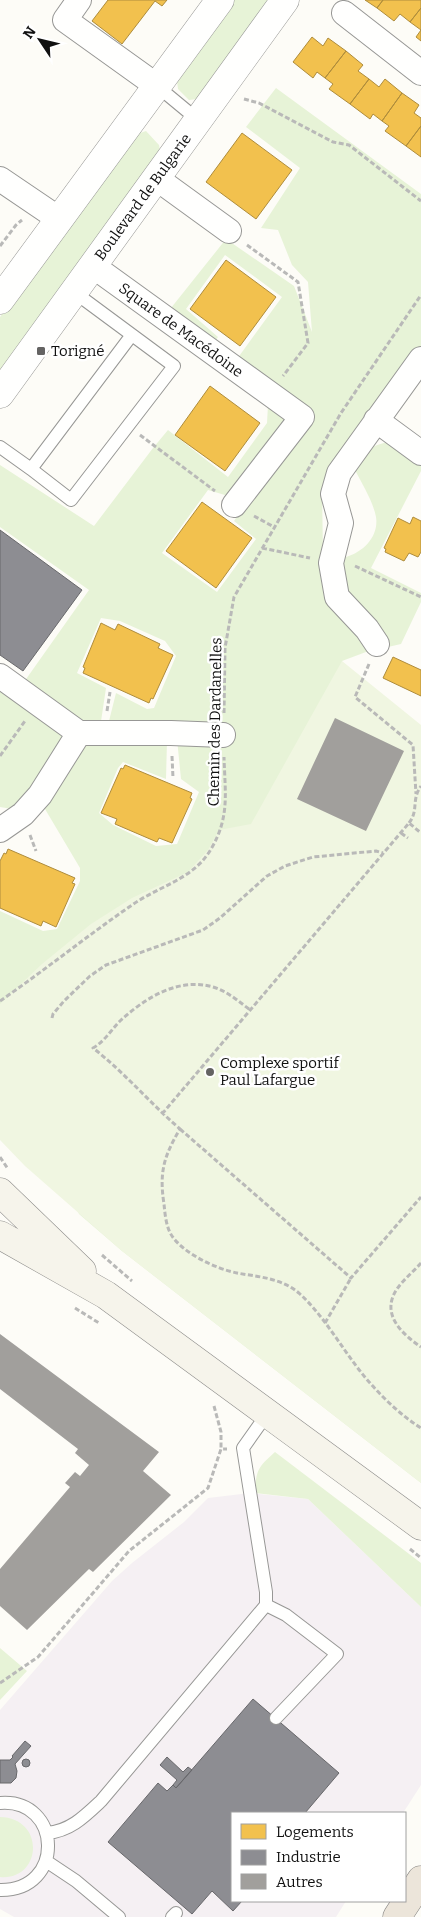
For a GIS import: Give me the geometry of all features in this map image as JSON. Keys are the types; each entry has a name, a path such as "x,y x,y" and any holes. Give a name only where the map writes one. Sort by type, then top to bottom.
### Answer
{"highway":[{"path":"397,1917 421,1880"}],"main road":[{"path":"0,1192 106,1295"},
{"path":"0,1236 106,1295 421,1526"}],"street":[{"path":"79,0 65,20 157,86"},
{"path":"0,300 220,0"},
{"name":"Boulevard de Bulgarie","path":"0,394 285,0"},
{"path":"344,13 421,73"},
{"path":"156,178 228,231"},
{"path":"0,179 59,219"},
{"name":"Square de Macédoine","path":"92,266 302,417 234,505"},
{"path":"377,644 367,629 337,597 331,562 341,523 333,494 339,473 421,359"},
{"path":"376,420 421,453"},
{"path":"0,676 79,733 223,735"},
{"path":"0,830 23,814 40,795 79,733"}],"lane":[{"path":"157,86 198,120"},
{"path":"0,447 71,500 174,366 74,292"},
{"path":"30,469 131,336"},
{"path":"47,1833 57,1832 70,1827 101,1801 266,1605 266,1592 242,1448 267,1414"},
{"path":"266,1605 286,1616 337,1654 276,1718"},
{"path":"0,1803 16,1804 30,1810 40,1820 47,1833 49,1847 46,1861 39,1874 29,1883 15,1889 0,1890"},
{"path":"46,1861 76,1881 119,1917"}],"path":[{"path":"220,91 259,103 333,142 349,145 421,202"},
{"path":"228,231 298,282 308,343 269,394"},
{"name":"Chemin des Dardanelles","path":"0,1001 135,903 189,874 210,851 220,832 226,812 223,735 225,648 234,597 341,413 421,295"},
{"path":"127,426 234,505 274,528"},
{"path":"262,548 349,564 421,597"},
{"path":"162,1114 414,816 416,794 413,745 355,697 377,644"},
{"path":"0,756 37,702"},
{"path":"416,794 421,786"},
{"path":"409,823 421,833"},
{"path":"401,833 408,838"},
{"path":"52,1018 53,1014 90,976 106,965 203,930 220,918 267,876 285,866 313,857 376,851 383,853"},
{"path":"250,1009 227,993 213,987 196,985 176,987 161,991 136,1007 118,1022 100,1044 93,1048 114,1064 162,1114 351,1278"},
{"path":"180,1128 168,1149 161,1177 167,1224 171,1236 180,1246 221,1269 269,1278 294,1289 310,1304 369,1383 388,1402 421,1428"},
{"path":"325,1323 351,1278 421,1198"},
{"path":"421,1263 397,1289 390,1310 394,1322 400,1330 421,1347"},
{"path":"0,1683 38,1657 129,1552 208,1488 221,1450 221,1432 213,1403"},
{"path":"221,1450 242,1448"}],"shaded area":[{"path":"250,1493 308,1499 421,1607 421,1785 404,1812 231,1812 231,1902 345,1902 336,1917 14,1917 0,1909 0,1710 112,1581 184,1522 208,1498"}],"green space":[{"path":"232,0 275,0 197,99 189,100 178,89 177,81"},
{"path":"276,88 421,194 421,347 322,489 323,555 344,558 353,555 364,547 373,537 375,531 375,511 355,470 368,450 391,441 421,464 421,471 371,568 421,593 421,602 401,644 366,652 342,661 421,1483 122,1251 79,1214 0,1034 0,911 43,931 57,929 80,881 80,868 45,809 18,810 0,807 0,685 71,732 167,741 166,779 123,762 118,768 99,813 113,825 156,846 177,844 199,792 181,779 177,739 108,725 116,693 147,709 154,708 176,656 165,641 120,621 101,618 77,673 106,688 100,728 82,726 24,682 89,590 0,527 0,465 94,526 168,430 228,477 267,423 269,387 237,359 282,297 225,255 186,309 218,337 212,346 167,313 226,239 294,286 312,332 308,282 292,265 278,230 261,228 300,168 246,127","holes":["208,490 235,498 240,512 234,521 256,539 217,592 162,553"]},
{"path":"146,131 159,145 160,151 0,371 0,317 126,146 137,134"},
{"name":"Complexe sportif Paul Lafargue","path":"342,661 421,725 421,1483 122,1251 25,1166 0,1140 0,1004 42,964 91,924 132,898 188,872 208,850 219,830 251,824"},
{"path":"275,1452 421,1563 421,1607 308,1499 255,1493 257,1474 265,1461"},
{"path":"0,1648 27,1671 0,1700"},
{"path":"0,1817 15,1820 25,1827 31,1837 33,1849 31,1860 24,1869 14,1876 0,1877"}],"building: Logements":[{"path":"108,0 167,0 162,6 155,1 122,44 92,21"},
{"path":"365,0 383,0 377,8"},
{"path":"383,0 421,0 421,8 410,22 400,14 394,21 377,8"},
{"path":"421,8 421,30 410,22"},
{"path":"421,30 421,41 416,37"},
{"path":"312,37 323,46 328,38 346,51 325,78 317,72 313,78 293,62"},
{"path":"346,51 363,65 358,71 369,79 350,104 329,89 333,84 325,78"},
{"path":"369,79 379,87 385,79 402,93 382,121 373,114 370,119 350,104"},
{"path":"402,93 419,105 414,113 421,118 421,126 406,146 385,131 389,126 382,121"},
{"path":"421,126 421,157 406,146"},
{"path":"242,133 292,170 256,219 206,182"},
{"path":"226,260 276,297 240,346 190,309"},
{"path":"210,386 260,423 225,471 175,435"},
{"path":"202,502 252,538 216,588 166,551"},
{"path":"413,517 421,521 421,552 418,557 409,553 404,561 385,552 386,549 384,548 398,518 410,524"},
{"path":"101,623 115,630 118,624 160,644 158,648 173,655 153,699 151,698 149,703 83,673 85,668 83,667"},
{"path":"393,657 421,670 421,696 383,678"},
{"path":"125,765 192,793 190,798 192,799 172,843 159,838 157,842 115,824 117,819 101,813 121,768 123,769"},
{"path":"8,849 75,878 72,883 75,884 56,927 43,921 41,926 0,908 0,861"}],"building: Industrie":[{"path":"0,530 82,590 23,671 0,655"},
{"path":"253,1699 339,1773 306,1812 231,1812 231,1902 241,1902 233,1911 212,1891 192,1914 108,1842 158,1783 167,1791 173,1785 176,1788"},
{"path":"25,1741 31,1746 15,1764 16,1778 11,1783 0,1783 0,1760 10,1760"},
{"path":"167,1757 183,1772 188,1767 192,1770 176,1788 173,1785 177,1780 160,1765"},
{"path":"26,1759 30,1763 26,1767 22,1763"}],"building: Autres":[{"path":"335,718 404,751 366,831 297,799"},
{"path":"0,1334 159,1452 143,1471 171,1495 93,1572 89,1569 27,1630 0,1606 0,1569 70,1487 65,1483 75,1472 80,1476 89,1465 75,1453 78,1449 0,1389"}],"place":[{"name":"Torigné","path":"41,351"},
{"name":"Complexe sportif Paul Lafargue","path":"210,1072"}]}
